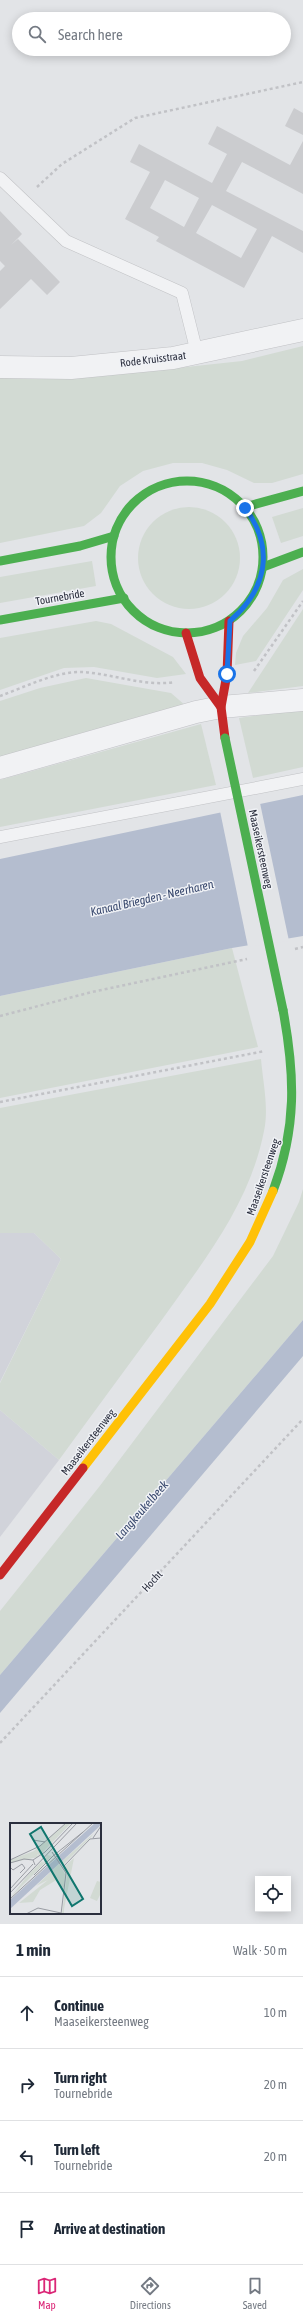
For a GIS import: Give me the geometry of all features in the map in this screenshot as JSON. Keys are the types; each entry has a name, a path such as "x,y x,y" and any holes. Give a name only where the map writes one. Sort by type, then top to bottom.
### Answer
{"main road":[{"path":"196,481 207,483 227,492 245,508 254,520 260,534 264,556 263,567 260,582 252,597 230,621 202,631 186,633 160,628 147,621 124,598 116,582 112,569 111,551 114,536 122,518 130,507 142,496 168,483 196,481"},
{"path":"245,508 303,491"},
{"path":"0,561 80,546 114,536"},
{"path":"263,567 303,552"},
{"name":"Tournebride","path":"0,620 124,598"},
{"name":"Maaseikersteenweg","path":"0,1575 222,1290 258,1230 272,1195 290,1136 296,1044 283,1010 225,738 220,707 227,674 230,621"},
{"name":"Maaseikersteenweg","path":"186,633 200,678 220,707"}],"street":[{"name":"Rode Kruisstraat","path":"0,367 71,368 172,358 303,330"},
{"path":"0,768 186,714 220,707 303,700"}],"lane":[{"path":"0,178 66,241 182,293 197,353"},
{"path":"0,837 303,779"}],"path":[{"path":"23,200 62,164 135,118 303,82"},
{"path":"227,674 252,674 303,601"},
{"path":"0,696 67,674 83,672 129,680 170,683 200,678"},
{"path":"292,950 303,947"},
{"path":"0,1016 92,992 248,959"},
{"path":"0,1102 296,1044"},
{"name":"Hocht","path":"0,1743 303,1419"}],"shaded area":[{"path":"303,346 303,474 272,483 254,483 227,470 202,463 173,463 143,471 120,486 101,513 84,526 0,543 0,378 103,376 242,361"},
{"path":"189,507 208,511 225,522 236,539 240,558 236,577 225,594 208,605 189,609 170,605 153,594 142,577 138,558 142,539 153,522 170,511"},
{"path":"303,508 303,536 281,543 272,517"},
{"path":"92,561 96,586 0,603 0,577"},
{"path":"303,569 303,590 256,661 235,665 236,653 243,636 267,608 283,580"},
{"path":"303,609 303,686 248,693"},
{"path":"96,621 111,624 173,657 186,674 157,678 94,667 64,668 0,690 0,638"},
{"path":"86,678 171,693 186,706 0,761 0,701 40,688"},
{"path":"303,709 303,767 253,778 239,718"},
{"path":"201,724 216,785 0,827 0,780"},
{"path":"232,948 258,1047 0,1098 0,996"},
{"path":"261,1059 266,1104 264,1131 257,1158 248,1183 236,1208 193,1277 59,1460 0,1410 0,1383 61,1259 34,1233 0,1233 0,1108"},
{"path":"303,1189 303,1320 0,1675 0,1611 99,1487 273,1256 299,1202"},
{"path":"0,1233 34,1233 61,1259 0,1382"},
{"path":"0,1410 59,1460 0,1537"}],"water":[{"name":"Kanaal Briegden - Neerharen","path":"303,795 303,936 232,948 0,996 0,859"},
{"name":"Langkeukelbeek","path":"303,1320 303,1356 0,1713 0,1675"}],"pier":[{"path":"260,803 289,941 248,947 220,811"}],"building":[{"path":"294,108 303,113 303,135 285,126"},
{"path":"217,126 290,165 303,141 303,194 242,162 226,191 303,231 303,253 272,236 244,288 156,241 159,237 125,219 150,172 130,162 139,144 212,183 227,154 208,144","holes":["165,180 199,198 184,227 150,208","212,205 257,229 241,258 196,233"]},
{"path":"0,211 22,234 11,245 18,239 60,282 47,295 31,279 0,309 0,271 5,266 0,261"}],"traffic: fast":[{"path":"187,481 209,484 223,490 241,503 254,521 260,535 263,557 260,579 254,593 241,611 223,624 209,630 187,633 165,630 151,624 133,611 120,593 114,579 111,557 114,535 120,521 133,503 151,490 165,484 187,481"},
{"path":"245,507 303,491"},
{"path":"0,561 80,546 114,536"},
{"path":"263,567 303,552"},
{"path":"0,620 124,598"},
{"path":"225,738 283,1010"},
{"path":"273,1191 281,1168 286,1145 292,1101 290,1057 283,1010"}],"traffic: slow":[{"path":"83,1468 210,1304 250,1242 273,1191"}],"traffic: jam":[{"path":"225,738 221,707 227,674 229,621"},
{"path":"186,633 200,678 221,707"},
{"path":"0,1575 83,1468"}],"route":[{"path":"227,674 227,644 230,621 242,610 252,597 260,582 263,567 264,556 260,534 254,520 245,508"}]}
